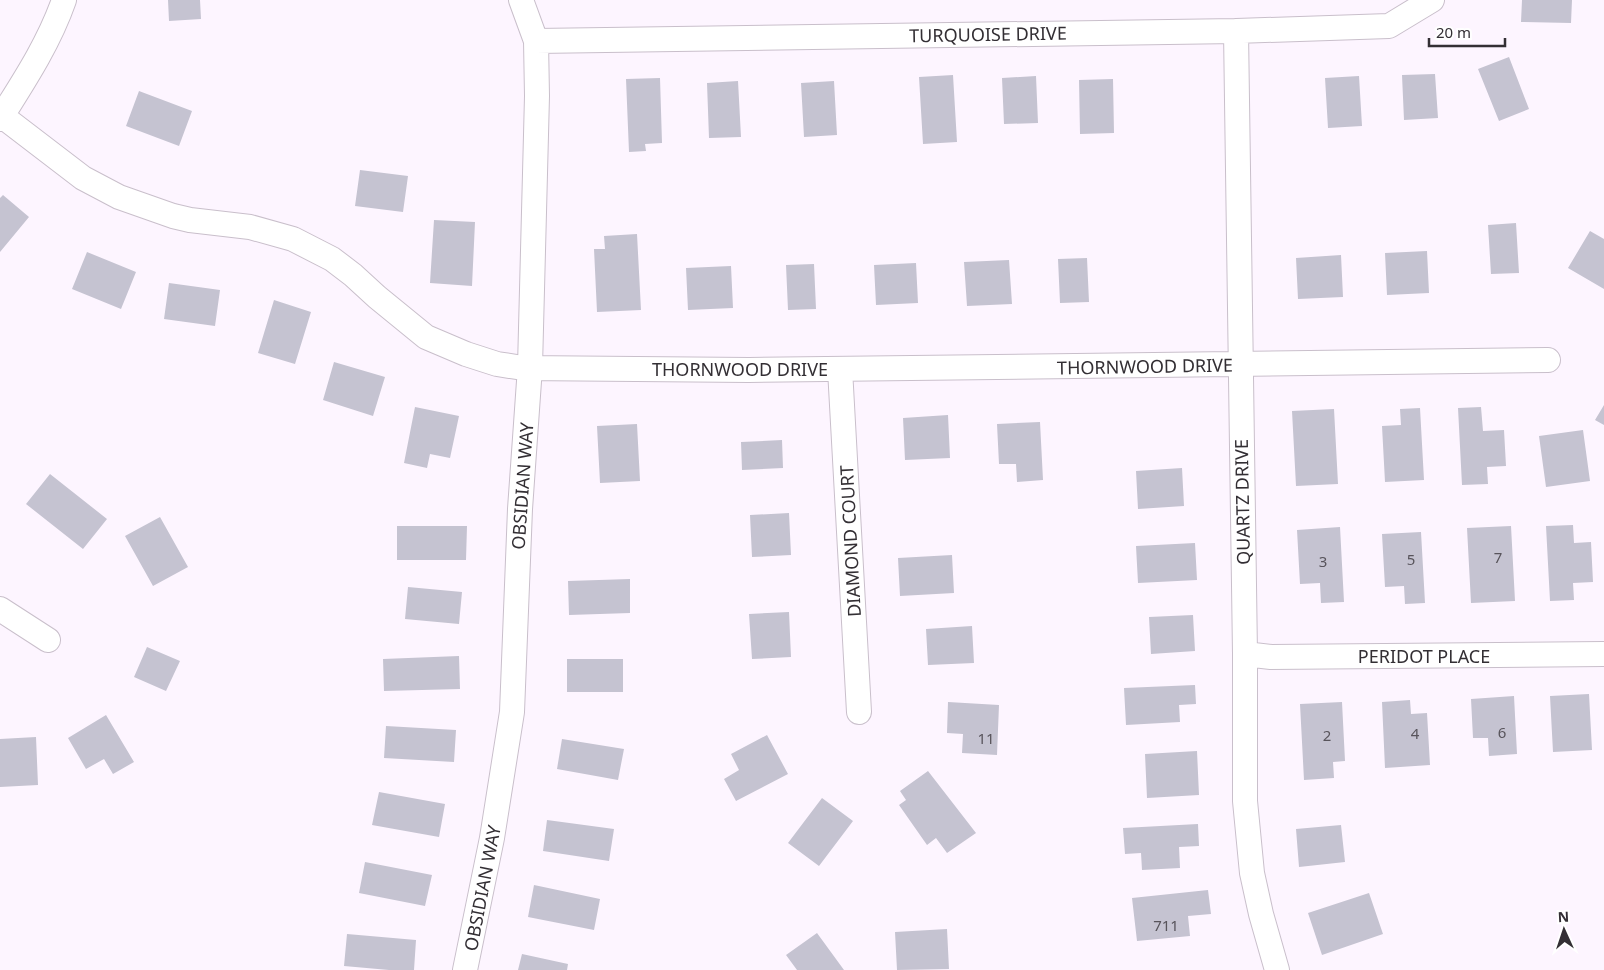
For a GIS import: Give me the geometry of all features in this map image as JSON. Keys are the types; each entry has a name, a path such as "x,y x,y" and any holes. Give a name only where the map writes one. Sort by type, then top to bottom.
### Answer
{"street":[{"path":"1,117 40,53 55,25 64,0"},
{"name":"OBSIDIAN WAY","path":"465,970 492,838 512,712 520,509 530,368 536,190 536,41 522,0"},
{"name":"TURQUOISE DRIVE","path":"536,41 1236,31 1389,26 1432,0"},
{"name":"QUARTZ DRIVE","path":"1236,31 1245,654 1245,801 1252,873 1273,969"},
{"name":"THORNWOOD DRIVE","path":"1,117 83,178 119,197 173,216 190,220 250,227 293,239 332,259 426,337 466,354 523,368 749,370 1548,360"},
{"name":"DIAMOND COURT","path":"840,369 859,712"},
{"path":"0,609 48,640"},
{"name":"PERIDOT PLACE","path":"1245,654 1271,657 1604,654"}],"building":[{"path":"168,0 200,0 201,19 169,21"},
{"path":"1522,0 1572,0 1571,23 1521,22"},
{"path":"1509,57 1529,109 1499,121 1478,69"},
{"path":"1435,74 1438,118 1404,120 1402,75"},
{"path":"953,75 957,142 923,144 919,77"},
{"path":"1036,76 1038,123 1004,124 1002,78"},
{"path":"1359,76 1362,126 1328,128 1325,78"},
{"path":"660,78 662,143 645,144 646,151 629,152 626,79"},
{"path":"1113,79 1114,133 1080,134 1079,80"},
{"path":"738,81 741,137 709,138 707,83"},
{"path":"834,81 837,135 804,137 801,83"},
{"path":"139,91 192,111 179,146 126,126"},
{"path":"360,170 408,176 403,212 355,206"},
{"path":"3,195 29,217 0,252 0,198"},
{"path":"434,220 475,222 472,286 430,283"},
{"path":"1516,223 1519,273 1491,274 1488,225"},
{"path":"1590,231 1604,239 1604,289 1568,268"},
{"path":"637,234 641,310 597,312 594,249 605,249 604,236"},
{"path":"1427,251 1429,293 1387,295 1385,253"},
{"path":"87,252 136,272 121,309 72,289"},
{"path":"1341,255 1343,297 1298,299 1296,258"},
{"path":"1087,258 1089,302 1060,303 1058,259"},
{"path":"1009,260 1012,304 967,306 964,262"},
{"path":"916,263 918,303 876,305 874,265"},
{"path":"814,264 816,309 788,310 786,265"},
{"path":"731,266 733,308 688,310 686,268"},
{"path":"169,283 220,290 215,326 164,319"},
{"path":"274,300 311,312 295,364 258,353"},
{"path":"334,362 385,377 373,416 323,400"},
{"path":"1604,405 1604,425 1595,420"},
{"path":"415,407 459,416 450,458 430,454 427,468 404,463"},
{"path":"1481,407 1483,431 1504,430 1506,466 1487,467 1488,484 1462,485 1458,408"},
{"path":"1420,408 1424,480 1385,482 1382,426 1401,425 1400,409"},
{"path":"1334,409 1338,484 1296,486 1292,411"},
{"path":"948,415 950,458 905,460 903,418"},
{"path":"1040,422 1043,480 1017,482 1016,464 999,464 997,424"},
{"path":"637,424 640,481 600,483 597,426"},
{"path":"1583,430 1590,481 1546,487 1539,436"},
{"path":"782,440 783,468 742,470 741,442"},
{"path":"1182,468 1184,506 1138,509 1136,471"},
{"path":"50,474 107,519 83,549 26,504"},
{"path":"789,513 791,555 752,557 750,515"},
{"path":"160,517 188,567 153,586 125,536"},
{"path":"1573,525 1574,543 1591,542 1593,582 1573,583 1574,600 1550,601 1546,526"},
{"path":"397,526 467,526 466,560 397,560"},
{"path":"1511,526 1515,601 1471,603 1467,528"},
{"path":"1340,527 1344,602 1321,603 1320,583 1300,584 1297,530"},
{"path":"1421,532 1425,603 1405,604 1404,586 1385,587 1382,534"},
{"path":"1195,543 1197,580 1138,583 1136,546"},
{"path":"952,555 954,593 900,596 898,558"},
{"path":"630,579 630,613 569,615 568,581"},
{"path":"408,587 462,592 459,624 405,619"},
{"path":"789,612 791,657 752,659 749,614"},
{"path":"1193,615 1195,651 1151,654 1149,617"},
{"path":"972,626 974,663 928,665 926,629"},
{"path":"147,647 180,661 166,691 134,677"},
{"path":"459,656 460,689 384,691 383,659"},
{"path":"567,659 623,659 623,692 567,692"},
{"path":"1195,685 1196,704 1179,705 1180,722 1126,725 1124,688"},
{"path":"1589,694 1592,750 1553,752 1550,696"},
{"path":"1514,696 1517,754 1489,756 1488,738 1473,738 1471,699"},
{"path":"1410,700 1411,714 1427,713 1430,765 1385,768 1382,702"},
{"path":"948,702 999,705 997,755 962,753 963,734 947,733"},
{"path":"1342,702 1345,761 1333,762 1334,778 1304,780 1300,704"},
{"path":"106,715 134,762 113,774 104,759 86,769 68,738"},
{"path":"386,726 456,730 454,762 384,758"},
{"path":"767,735 788,774 736,801 724,779 739,770 731,754"},
{"path":"36,737 38,785 0,787 0,739"},
{"path":"562,739 624,749 618,780 557,769"},
{"path":"1197,751 1199,795 1147,798 1145,754"},
{"path":"928,771 976,833 947,853 936,838 927,845 899,805 906,800 900,791"},
{"path":"379,792 445,804 439,837 372,825"},
{"path":"822,798 853,821 819,866 788,843"},
{"path":"547,820 614,829 609,861 543,851"},
{"path":"1198,824 1199,846 1179,847 1180,868 1142,870 1141,853 1125,854 1123,828"},
{"path":"1341,825 1345,862 1299,867 1296,829"},
{"path":"365,862 432,875 425,906 359,893"},
{"path":"534,885 600,899 594,930 528,917"},
{"path":"1208,890 1211,914 1188,916 1190,936 1137,941 1132,898"},
{"path":"1369,893 1383,934 1322,955 1308,913"},
{"path":"947,929 949,969 897,970 895,932"},
{"path":"817,933 844,970 797,970 786,955"},
{"path":"347,934 416,940 414,970 344,966"},
{"path":"522,954 568,964 567,970 518,970"}]}
